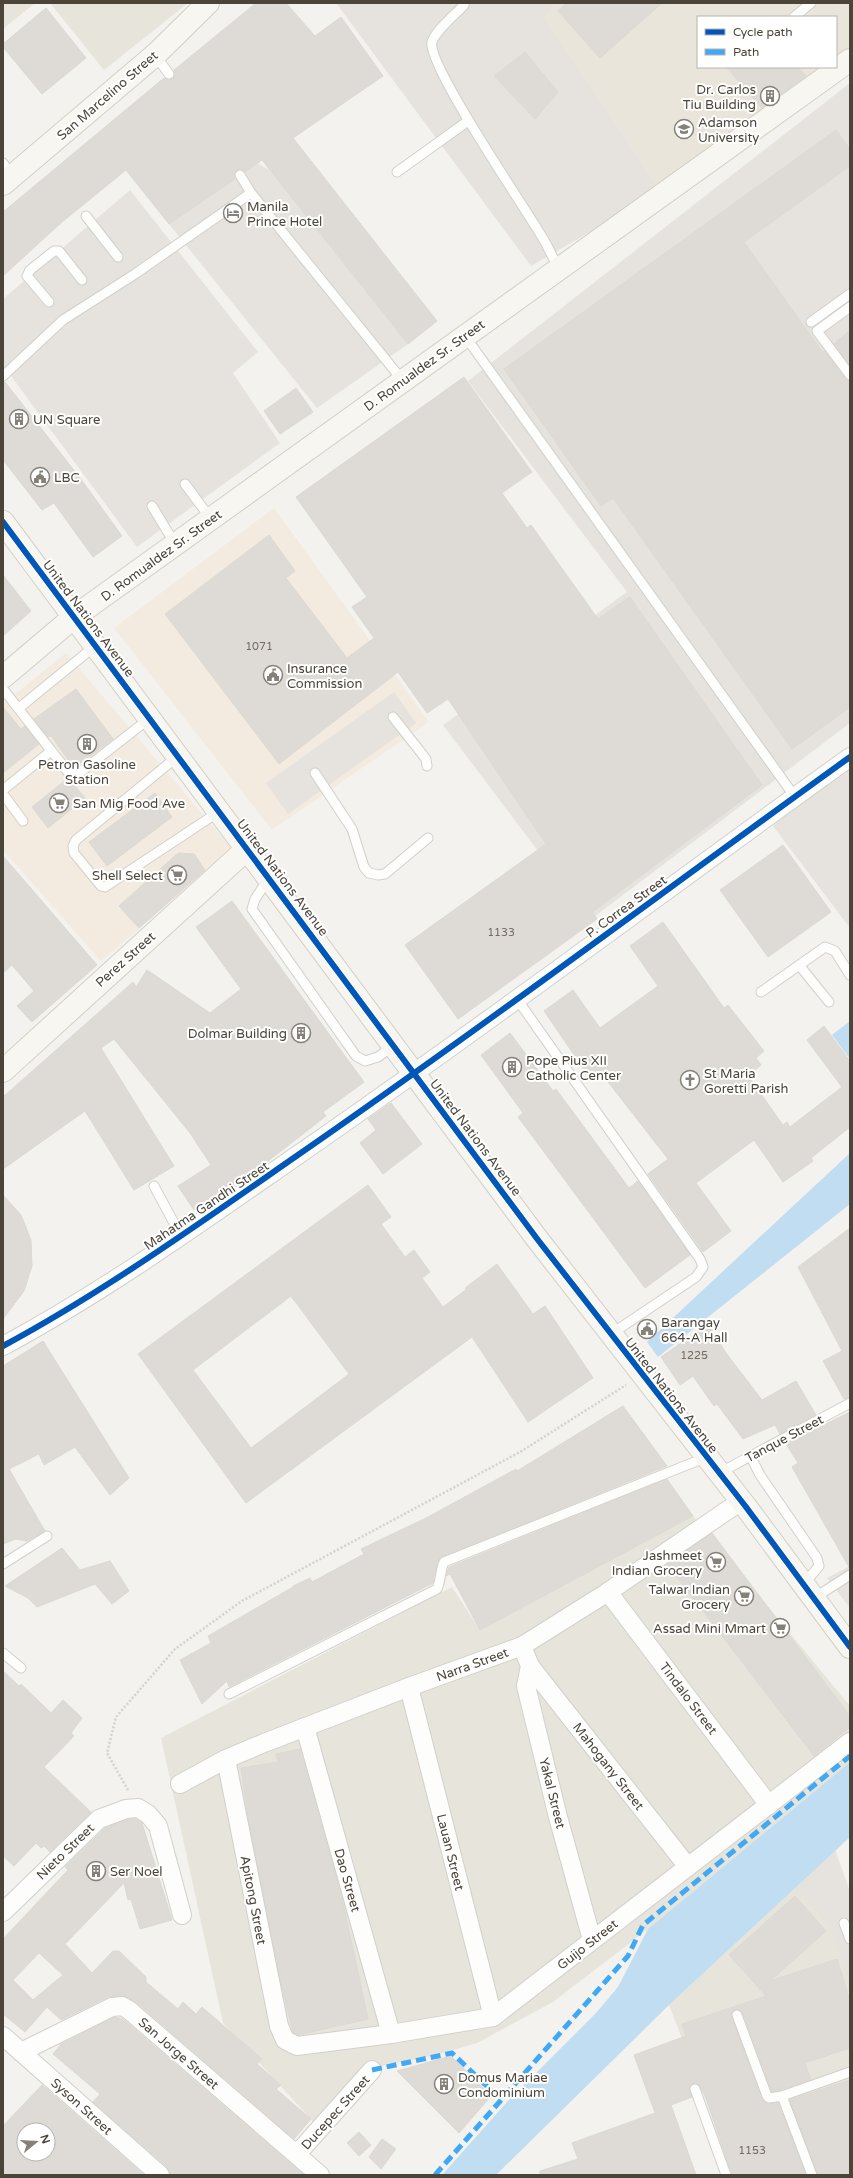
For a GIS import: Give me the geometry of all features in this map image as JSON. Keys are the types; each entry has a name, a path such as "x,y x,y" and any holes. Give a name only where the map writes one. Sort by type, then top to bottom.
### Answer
{"main road":[{"name":"San Marcelino Street","path":"6,174 155,54 208,3"},
{"name":"D. Romualdez Sr. Street","path":"3,676 74,617 850,60"},
{"name":"United Nations Avenue","path":"3,522 611,1334 741,1501 850,1647"},
{"name":"Perez Street","path":"3,1071 248,848"}],"street":[{"name":"P. Correa Street","path":"416,1074 850,757"},
{"name":"Mahatma Gandhi Street","path":"3,1346 42,1325 181,1236 416,1074"},
{"name":"Narra Street","path":"180,1784 226,1759 305,1727 522,1646 608,1592 741,1501"},
{"name":"Tindalo Street","path":"608,1592 769,1805"},
{"path":"522,1646 530,1666"},
{"name":"Mahogany Street","path":"530,1666 688,1867"},
{"name":"Yakal Street","path":"530,1666 526,1686 558,1817 592,1940"},
{"name":"Lauan Street","path":"409,1687 493,2017"},
{"name":"Dao Street","path":"305,1727 391,2034"},
{"name":"Guijo Street","path":"285,2040 297,2046 391,2034 493,2017 850,1742"},
{"name":"Apitong Street","path":"226,1759 279,2026 285,2040"},
{"name":"Nieto Street","path":"3,1912 99,1819 126,1809 138,1808"},
{"path":"138,1808 148,1814 158,1826 182,1915"},
{"name":"San Jorge Street","path":"21,2052 112,2007 122,2006 129,2010 320,2175"},
{"name":"Syson Street","path":"3,2036 160,2175"},
{"name":"Ducepec Street","path":"297,2154 372,2070"}],"lane":[{"path":"463,3 464,5 437,33 432,43 434,55 468,120 545,242 559,269"},
{"path":"795,16 811,3"},
{"path":"155,54 169,74"},
{"path":"397,172 468,120"},
{"path":"240,176 251,193 403,380"},
{"path":"3,376 64,320 135,274 251,193"},
{"path":"86,216 118,257"},
{"path":"49,302 27,276 30,270 54,251 59,251 82,280"},
{"path":"811,322 850,294"},
{"path":"850,306 817,331 850,375"},
{"path":"465,336 795,797"},
{"path":"186,484 211,519"},
{"path":"152,506 176,544"},
{"path":"18,708 95,646"},
{"path":"3,689 68,772 75,774 82,771 150,718"},
{"path":"393,717 426,759 427,766"},
{"path":"3,790 51,751"},
{"path":"178,756 76,840 73,846 74,853 101,886 106,887 220,811"},
{"path":"315,773 352,829 364,867 369,873 378,875 385,874 428,838"},
{"path":"3,794 23,821"},
{"path":"270,877 255,899 252,909 356,1056 365,1061 378,1057 394,1045"},
{"path":"761,992 818,950 825,947 831,948 835,951 850,975"},
{"path":"799,965 829,1002"},
{"path":"517,999 700,1258 703,1267 696,1277 611,1334"},
{"path":"154,1186 181,1236"},
{"name":"Tanque Street","path":"229,1694 437,1589 441,1581 440,1571 444,1562 713,1465 750,1455 850,1403"},
{"path":"750,1455 760,1475 817,1558 819,1566 809,1591"},
{"path":"3,1564 47,1536"},
{"path":"809,1591 850,1575"},
{"path":"3,1652 21,1668"},
{"path":"844,1923 850,1939"},
{"path":"737,2015 767,2096 773,2099 850,2072"},
{"path":"695,2089 726,2175"},
{"path":"782,2096 812,2175"}],"path":[{"path":"138,1808 107,1752 116,1717 175,1649 242,1601 520,1452 642,1373"}],"shaded area":[{"path":"3,3 35,3 3,29"},
{"path":"50,3 188,3 104,70"},
{"path":"336,3 556,3 544,17 661,191 531,266"},
{"name":"Adamson University","path":"556,3 850,3 850,55 837,64 837,16 697,16 697,68 833,68 661,191 543,16"},
{"path":"850,83 850,723 590,920 443,725 627,592 468,381"},
{"path":"257,163 271,171 408,344 317,408 169,224"},
{"path":"130,190 258,352 233,373 280,443 137,547 3,365 3,299"},
{"name":"Insurance Commission","path":"274,508 429,722 272,830 114,628"},
{"path":"66,653 232,849 101,961 3,850 3,704"},
{"path":"394,692 416,723 288,814 266,783"},
{"path":"850,762 850,928 773,826"},
{"path":"693,1516 850,1706 850,1762 648,1929 553,2002 477,2043 436,2055 371,2068 319,2128 223,2023 161,1738 452,1587 480,1630"},
{"path":"850,1566 850,1608 827,1578"},
{"path":"835,1850 850,1892 850,2175 800,2175 772,2091 711,2113 669,2005"},
{"path":"835,1850 850,1892 850,1984 830,1926 795,1887"}],"water":[{"path":"850,1021 850,1059 832,1035"},
{"path":"850,1153 850,1204 658,1357 647,1342"},
{"path":"850,1762 850,1837 669,2005 496,2175 442,2175 507,2102 596,2013 618,1987 648,1929"}],"building":[{"path":"256,3 286,3 315,36 341,17 383,76 293,138 437,321 408,344 262,160 245,172 240,169 237,170 234,175 235,179 169,224 126,170 62,222 3,276 3,212 164,78 169,80 173,79 175,74 174,70"},
{"path":"567,3 662,3 600,58 558,11"},
{"path":"46,8 86,58 42,94 3,47 3,44"},
{"path":"525,52 558,92 535,119 494,76"},
{"name":"Dr. Carlos Tiu Building","path":"727,68 799,68 806,76 762,108"},
{"path":"836,130 850,149 850,166 744,242 823,353 825,351 845,379 850,381 850,707 792,749 613,498 601,506 504,369"},
{"path":"850,330 850,365 834,344"},
{"path":"464,377 532,472 502,493 527,528 531,525 598,619 630,597 762,785 592,912 597,919 458,1019 405,945 546,844 448,699 427,713 398,672 279,764 165,614 269,535 295,571 286,578 347,658 374,638 352,607 367,597 296,497"},
{"name":"UN Square","path":"3,382 5,382 83,482 122,536 93,557 54,503 42,510 3,460"},
{"path":"296,388 313,412 280,434 264,411"},
{"path":"3,575 31,611 3,636"},
{"path":"76,689 113,739 74,768 51,736 48,737 34,719"},
{"path":"3,707 21,729 25,726 39,744 3,773"},
{"name":"San Mig Food Ave","path":"68,778 85,798 48,828 32,807"},
{"path":"155,793 172,817 107,866 89,842"},
{"path":"783,845 831,912 768,957 720,890"},
{"path":"178,853 194,854 205,870 139,928 119,906"},
{"path":"3,856 97,965 32,1022 17,1006 34,991 12,965 3,973"},
{"path":"232,901 364,1082 323,1112 326,1116 263,1165 194,1210 178,1186 211,1165 190,1133 114,1039 101,1048 174,1166 134,1190 85,1111 3,1169 3,1097 133,982 136,987 147,970 210,1013 241,989 196,927"},
{"path":"663,922 724,1008 728,1005 764,1051 756,1058 761,1065 748,1076 783,1125 787,1122 790,1127 842,1087 807,1040 824,1026 850,1061 850,1127 811,1158 813,1161 783,1182 754,1140 696,1183 731,1231 703,1252 648,1174 668,1159 602,1074 592,1081 544,1011 573,990 600,1028 658,986 630,946"},
{"path":"510,1033 553,1091 556,1089 629,1188 638,1181 690,1255 645,1288 518,1117 523,1113 481,1055"},
{"path":"391,1103 422,1144 383,1174 360,1143 376,1130 368,1119"},
{"path":"368,1185 391,1217 381,1224 405,1257 414,1250 430,1272 422,1278 443,1307 497,1264 533,1314 545,1306 593,1378 528,1422 472,1337 246,1503 138,1354","holes":["291,1296 349,1374 251,1448 193,1370"]},
{"path":"3,1195 21,1215 31,1240 32,1266 24,1291 3,1319"},
{"path":"850,1228 850,1397 844,1399 823,1361 842,1351 798,1267"},
{"path":"708,1324 726,1353 762,1400 796,1381 816,1415 780,1434 775,1425 743,1439 717,1404 714,1406 693,1376 680,1385 661,1357"},
{"path":"43,1341 129,1478 110,1495 75,1447 44,1465 39,1454 9,1469 45,1531 27,1541 16,1539 3,1544 3,1366"},
{"path":"623,1406 667,1466 442,1557 437,1563 433,1583 229,1687 227,1681 202,1704 180,1660 211,1643 208,1636 293,1586 310,1578 312,1582 364,1554 361,1549 426,1518 516,1469 517,1471"},
{"path":"850,1412 850,1569 792,1467 798,1463 786,1444"},
{"path":"667,1479 693,1516 480,1630 450,1574 446,1576 449,1567"},
{"path":"712,1533 850,1716 850,1727 814,1756 667,1564"},
{"path":"62,1548 80,1570 110,1561 129,1591 112,1604 95,1584 37,1607 28,1598 5,1586"},
{"path":"3,1671 19,1686 21,1684 51,1713 63,1700 82,1718 71,1733 74,1736 44,1767 91,1812 50,1852 44,1846 41,1848 36,1843 14,1866 3,1856"},
{"path":"300,1749 342,1898 368,2019 298,2035 293,2032 280,1979 248,1817 241,1768 278,1762 276,1754"},
{"path":"128,1819 136,1819 142,1823 172,1920 140,1929 131,1899 128,1900 124,1883 65,1944 92,1973 113,1951 119,1951 146,1977 146,1982 178,2009 183,2002 196,2014 202,2007 262,2059 257,2064 281,2085 276,2089 311,2119 294,2139 136,2002 127,1997 108,1997 61,2020 47,2007 25,2032 3,2014 3,1939 68,1870 65,1867 105,1828","holes":["39,1953 63,1975 33,2000 13,1980"]},
{"path":"795,1896 826,1931 770,1981 837,1959 850,2001 850,2048 805,2063 811,2080 772,2092 743,2013 735,2009 731,2014 761,2098 767,2104 778,2103 806,2175 732,2175 704,2093 696,2083 689,2088 692,2097 671,2105 696,2175 540,2175 540,2171 578,2159 572,2143 655,2113 634,2055 686,2036 682,2024 766,1996 729,1955"},
{"path":"115,2017 123,2019 304,2175 170,2175 167,2167 93,2102 100,2094 53,2054 61,2044"},
{"name":"Domus Mariae Condominium","path":"451,2056 491,2096 459,2133 397,2071"},
{"path":"850,2080 850,2175 818,2175 790,2100"},
{"path":"42,2085 144,2175 3,2175 3,2126"},
{"path":"359,2132 371,2145 359,2156 347,2143"},
{"path":"382,2139 396,2149 381,2169 369,2157"}],"marked path":[{"path":"435,2175 628,1956 643,1925 850,1756"},
{"path":"372,2070 452,2053 494,2093"}],"cycle path":[{"path":"3,522 538,1240 746,1507 850,1647"},
{"path":"3,1346 78,1303 152,1256 259,1182 435,1059 850,757"}],"place":[{"name":"Dr. Carlos Tiu Building","path":"770,96"},
{"name":"Adamson University","path":"684,129"},
{"name":"Manila Prince Hotel","path":"233,213"},
{"name":"UN Square","path":"19,419"},
{"name":"LBC","path":"40,477"},
{"name":"Insurance Commission","path":"273,675"},
{"name":"Petron Gasoline Station","path":"87,744"},
{"name":"San Mig Food Ave","path":"59,803"},
{"name":"Shell Select","path":"177,875"},
{"name":"Dolmar Building","path":"301,1033"},
{"name":"Pope Pius XII Catholic Center","path":"512,1067"},
{"name":"St Maria Goretti Parish","path":"690,1080"},
{"name":"Barangay 664-A Hall","path":"647,1329"},
{"name":"Jashmeet Indian Grocery","path":"716,1562"},
{"name":"Talwar Indian Grocery","path":"744,1596"},
{"name":"Assad Mini Mmart","path":"780,1628"},
{"name":"Ser Noel","path":"96,1871"},
{"name":"Domus Mariae Condominium","path":"444,2084"}]}
